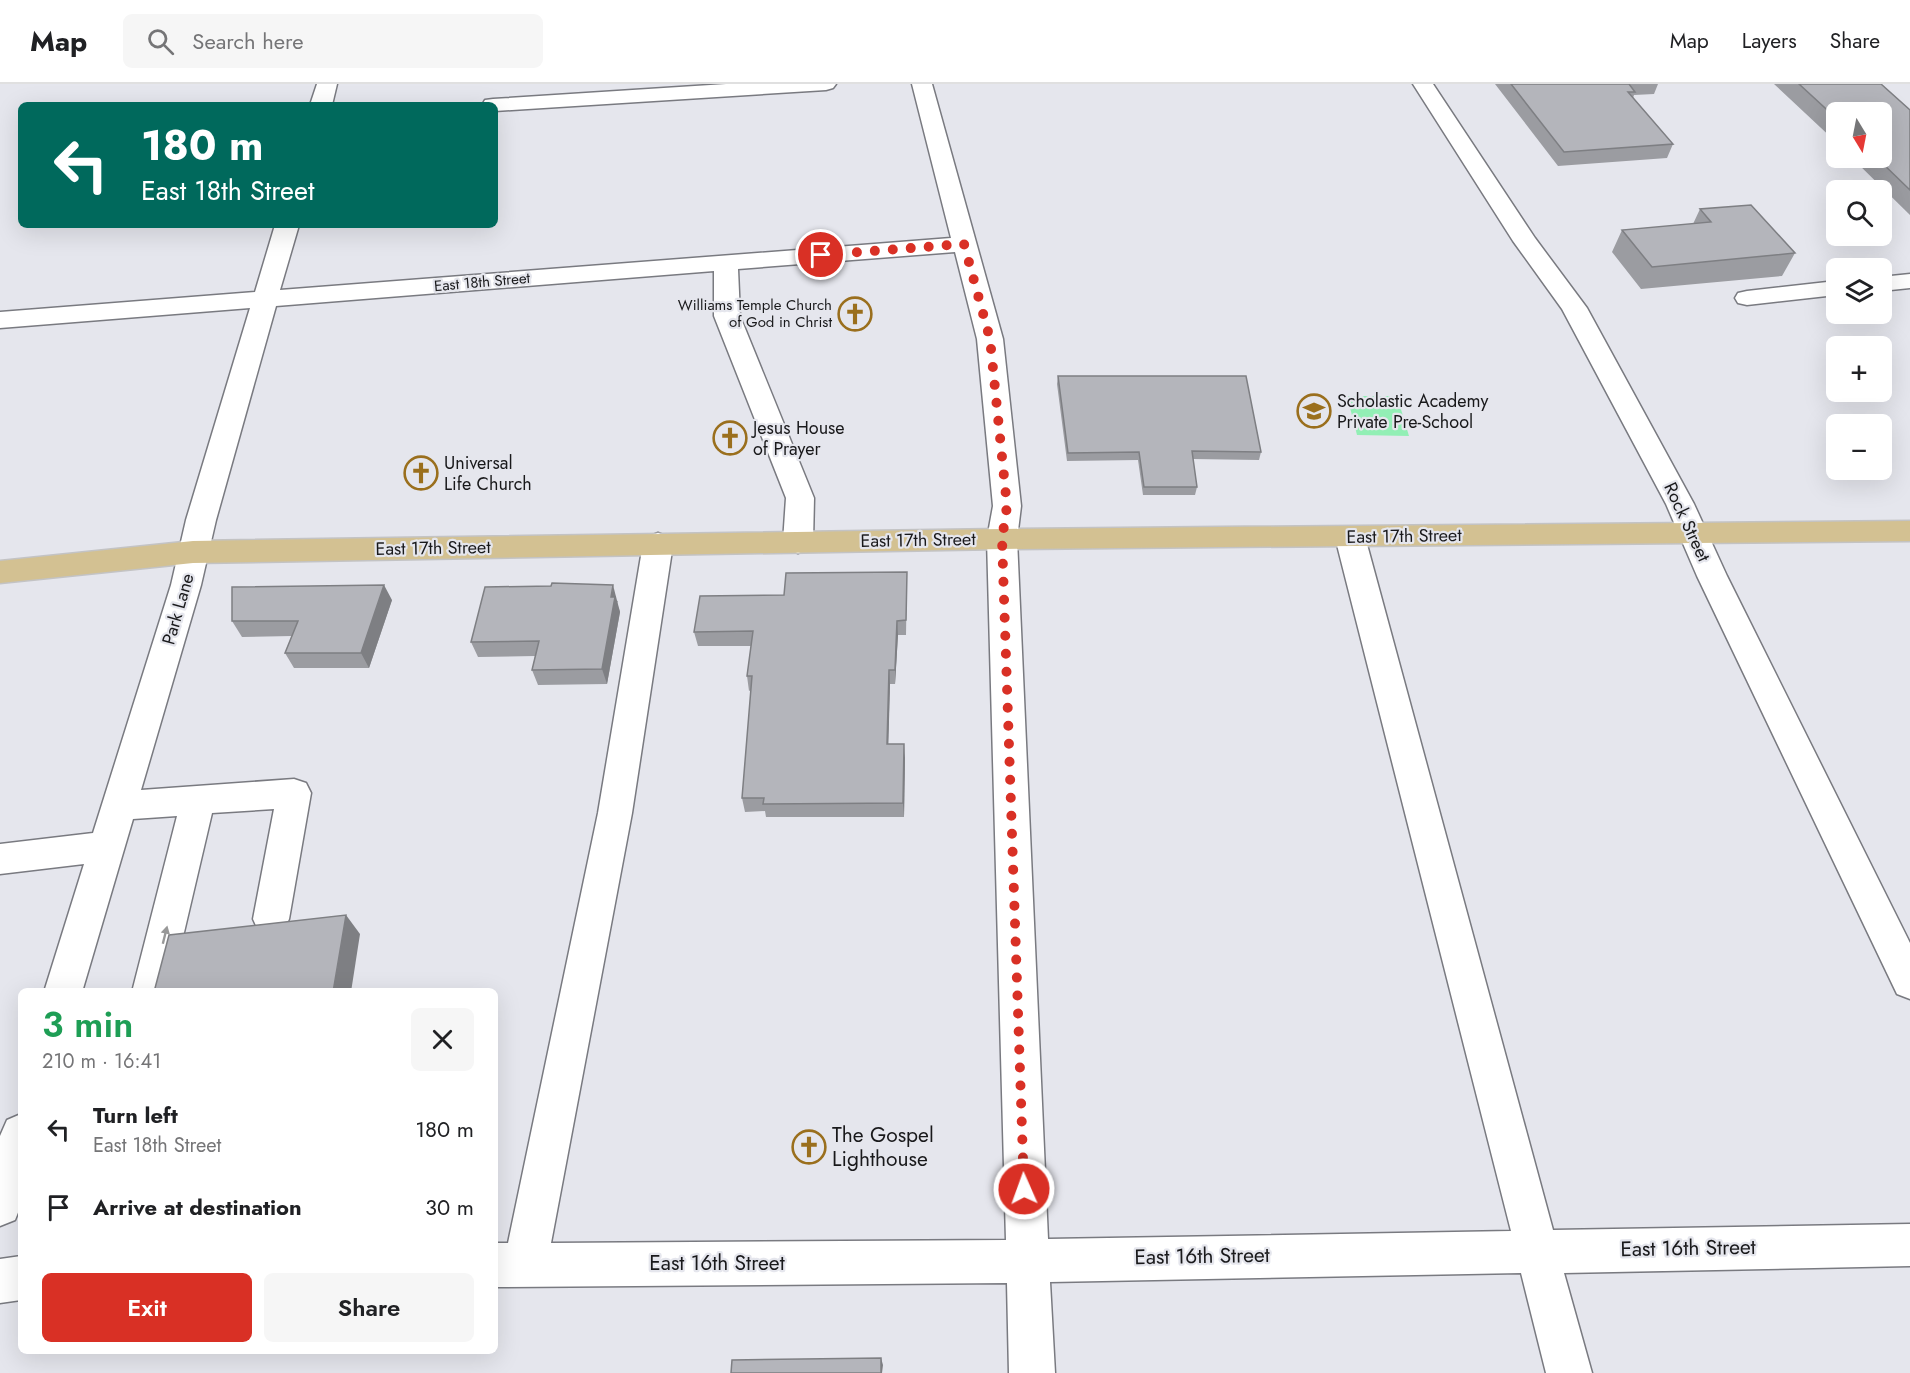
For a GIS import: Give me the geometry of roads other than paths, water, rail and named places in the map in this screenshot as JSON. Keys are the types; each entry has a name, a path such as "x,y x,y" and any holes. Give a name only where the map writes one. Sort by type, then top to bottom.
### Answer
{"main road":[{"name":"East 17th Street","path":"0,572 193,552 1002,539 1910,531"}],"street":[{"path":"322,102 327,84"},
{"path":"498,105 826,84"},
{"path":"922,84 990,339 1007,506 1002,539 1032,1373"},
{"name":"Rock Street","path":"1423,84 1525,241 1574,308 1680,504 1712,576 1910,982"},
{"name":"Park Lane","path":"64,988 186,585 193,552 286,228"},
{"name":"East 18th Street","path":"0,320 266,301 964,244"},
{"path":"726,262 727,316 800,498 798,542"},
{"path":"1892,283 1910,281"},
{"path":"1748,298 1826,289"},
{"path":"1350,537 1569,1373"},
{"path":"510,1265 615,813 658,544"},
{"path":"118,806 294,793 271,919"},
{"path":"152,988 198,800"},
{"path":"0,859 105,847"},
{"path":"0,1205 18,1144"},
{"name":"East 16th Street","path":"510,1265 972,1262 1027,1259 1910,1245"},
{"path":"0,1281 18,1278"}],"place":[{"name":"Williams Temple Church of God in Christ","path":"855,314"},
{"name":"Scholastic Academy Private Pre-School","path":"1314,411"},
{"name":"Jesus House of Prayer","path":"730,438"},
{"name":"Universal Life Church","path":"421,473"},
{"name":"The Gospel Lighthouse","path":"809,1147"}]}
